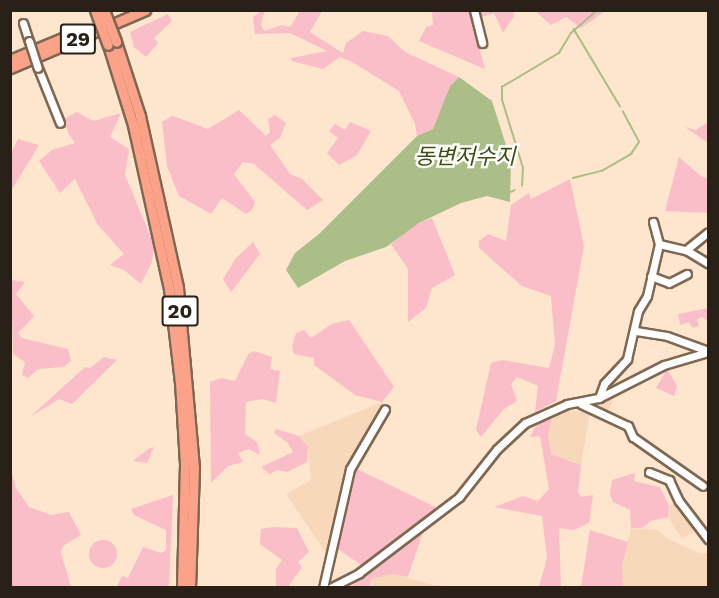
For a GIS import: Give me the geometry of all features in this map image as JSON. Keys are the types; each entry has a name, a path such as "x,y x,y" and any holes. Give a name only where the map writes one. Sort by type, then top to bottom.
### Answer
{"highway":[{"name":"20","path":"95,10 112,44 160,196 178,288 194,468 190,588"},
{"name":"20","path":"104,10 133,124 169,289 180,382 185,464 182,588"},
{"name":"29","path":"10,60 132,10"},
{"name":"29","path":"10,68 145,10"}],"street":[{"path":"474,10 482,43"},
{"path":"23,23 60,123"},
{"path":"599,398 604,384 627,359 636,331 638,311 647,296 660,235 652,222"},
{"path":"686,250 708,232"},
{"path":"659,244 686,250 708,263"},
{"path":"651,276 669,283 687,274"},
{"path":"636,331 708,352"},
{"path":"330,588 359,573 459,497 497,450 525,423 567,404 581,404 599,398 664,365 708,352"},
{"path":"581,404 628,426 633,437 703,486"},
{"path":"323,588 350,468 385,409"},
{"path":"658,474 669,464"},
{"path":"649,472 669,480 680,501 708,539"}],"shaded area":[{"path":"265,11 261,24 264,31 282,25 290,27 300,11 322,11 310,32 343,53 346,43 363,31 388,36 405,52 459,77 450,86 433,129 417,136 415,124 399,91 340,57 323,69 292,61 291,58 327,51 290,33 255,34 253,17"},
{"path":"432,11 469,11 485,69 419,41 426,27 433,25"},
{"path":"479,11 513,11 514,16 503,33 494,13 481,17"},
{"path":"535,11 605,11 581,28 566,17 551,25"},
{"path":"168,14 172,21 154,38 158,43 146,57 134,47 130,32"},
{"path":"239,110 266,136 270,132 268,119 275,115 286,123 280,138 270,145 290,174 302,179 323,200 307,210 254,164 243,162 234,174 255,202 252,210 246,214 222,198 211,214 179,196 167,166 162,122 173,116 208,129"},
{"path":"77,112 93,121 121,113 110,137 129,149 125,175 154,245 152,262 141,284 124,270 110,265 124,254 98,225 75,179 60,193 39,161 52,150 75,143 68,133 64,119"},
{"path":"350,122 371,131 357,155 339,165 327,153 338,138 329,131 335,124 345,130"},
{"path":"708,122 708,143 685,127 696,130"},
{"path":"18,139 39,145 11,191 11,153"},
{"path":"679,157 702,177 708,178 708,213 665,211"},
{"path":"570,179 584,246 556,401 535,412 538,386 517,377 511,384 517,401 504,409 481,437 476,430 491,363 502,360 549,368 555,345 551,296 522,286 479,248 479,241 488,234 506,241 511,205 529,193 531,199"},
{"path":"432,218 455,275 432,288 426,308 408,322 408,269 391,244 415,225"},
{"path":"253,242 260,254 231,292 223,279 236,258"},
{"path":"11,280 25,282 16,294 34,316 18,333 22,338 68,349 71,361 63,367 38,369 28,378 22,375 25,362 13,354"},
{"path":"708,308 708,321 702,317 697,319 699,326 693,328 689,322 680,325 678,314"},
{"path":"349,320 394,387 382,402 355,395 314,365 314,358 294,354 292,346 296,333 304,330 311,338 332,324"},
{"path":"255,351 272,357 270,369 280,371 276,403 263,399 246,402 245,434 257,442 260,455 249,449 238,453 243,462 228,466 211,483 210,382 222,378 235,381 249,353"},
{"path":"104,357 117,360 72,404 59,399 30,417 85,367 90,368"},
{"path":"667,369 677,386 674,396 656,388"},
{"path":"615,394 608,412 588,404"},
{"path":"382,402 388,411 355,468 336,557 327,554 286,494 311,480 308,447 299,436"},
{"path":"559,409 590,413 581,465 551,454 548,433 553,414"},
{"path":"553,414 548,434 551,454 581,465 578,492 581,497 593,495 589,523 574,530 559,528 561,587 539,587 547,558 542,516 494,507 523,496 538,501 549,489 540,436 530,437 536,426"},
{"path":"276,429 299,436 308,447 307,462 287,472 277,470 270,474 261,467 293,452 287,442 274,433"},
{"path":"154,447 147,463 133,461 148,449"},
{"path":"10,466 16,488 29,507 51,515 69,512 81,535 63,546 61,553 71,587 11,587"},
{"path":"355,468 437,508 424,529 408,577 393,574 371,579 370,587 352,587 363,575 361,565 338,549"},
{"path":"635,473 634,481 660,487 669,506 668,517 651,521 642,528 631,528 630,510 613,502 610,494 612,480"},
{"path":"173,495 169,587 117,587 122,576 128,578 143,547 161,553 166,550 166,530 134,515 131,509"},
{"path":"682,501 702,527 682,539 668,517 669,506"},
{"path":"297,528 309,552 298,562 302,567 288,587 276,587 276,569 282,560 260,544 261,529"},
{"path":"631,528 658,530 666,538 699,553 708,553 708,587 623,588 622,565"},
{"path":"590,530 628,542 622,565 623,587 581,587"},
{"path":"103,540 113,544 117,554 113,564 103,568 93,564 89,554 93,544"},
{"path":"393,574 434,585 458,587 370,588 371,579"}],"water":[{"name":"동변저수지","path":"459,77 492,101 511,161 510,202 487,196 461,203 419,223 386,247 345,261 298,288 286,270 295,253 319,234 417,136 433,129 450,86"}],"waterway":[{"path":"522,186 523,168 502,100 502,87 559,53 571,33 597,10"},
{"path":"574,29 620,106"},
{"path":"573,178 602,171 631,154 639,142 623,112"},
{"path":"511,192 515,190"}]}
